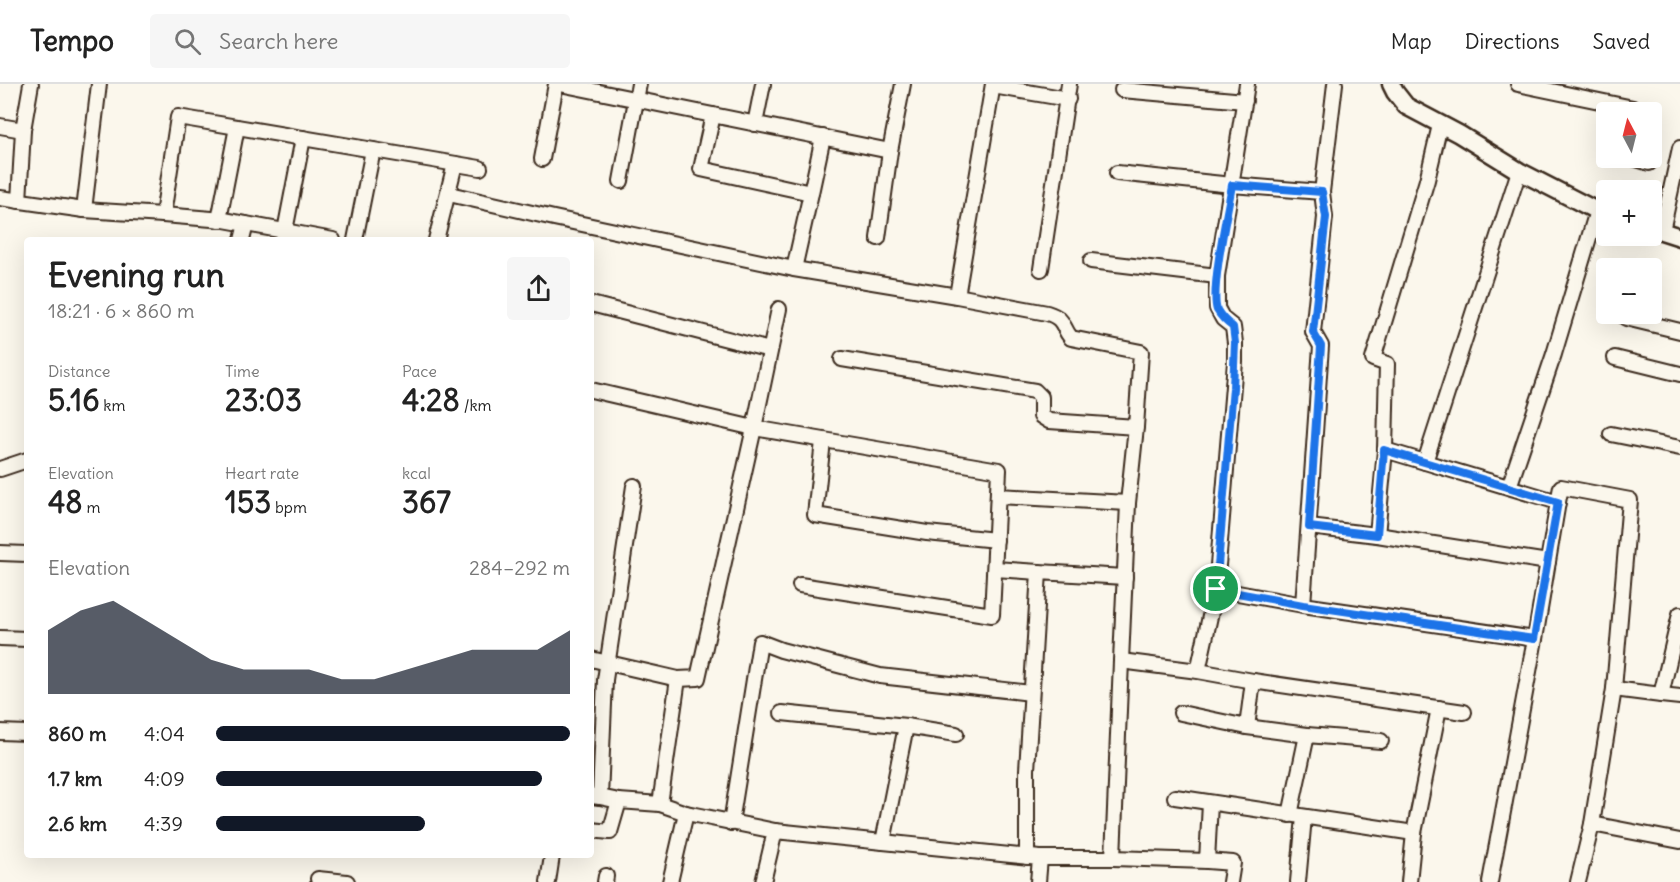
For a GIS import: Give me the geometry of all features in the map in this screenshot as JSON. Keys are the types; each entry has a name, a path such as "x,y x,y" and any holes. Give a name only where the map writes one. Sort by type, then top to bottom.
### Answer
{"street":[{"path":"19,201 23,130 31,84"},
{"path":"84,210 99,84"},
{"path":"542,159 558,84 890,151"},
{"path":"621,181 639,84"},
{"path":"755,123 763,84"},
{"path":"878,238 890,151 903,84"},
{"path":"1041,269 1069,84"},
{"path":"1198,671 1216,589 1233,388 1235,343 1233,327 1223,319 1216,308 1217,276 1247,84"},
{"path":"1303,605 1321,346 1313,332 1326,217 1322,192 1335,84"},
{"path":"1391,84 1406,106 1519,171 1596,210"},
{"path":"1518,84 1604,102"},
{"path":"957,296 993,85 1068,99"},
{"path":"1122,90 1245,101"},
{"path":"713,115 701,169 812,193"},
{"path":"163,214 178,117 480,168"},
{"path":"0,126 23,130"},
{"path":"1377,535 1384,450 1387,364 1373,359 1427,180 1440,126"},
{"path":"219,220 237,127"},
{"path":"794,269 823,137"},
{"path":"285,231 303,138"},
{"path":"1662,212 1680,148"},
{"path":"356,237 373,150"},
{"path":"437,237 455,164"},
{"path":"1425,462 1519,171"},
{"path":"1118,172 1232,185 1322,192"},
{"path":"449,194 794,269 1047,313 1056,316 1064,323 1065,331 1071,338 1141,352 1137,427 1128,503 1113,858"},
{"path":"0,198 84,210 163,214 219,220 317,237"},
{"path":"243,237 246,224"},
{"path":"1509,487 1596,231"},
{"path":"1662,232 1680,237"},
{"path":"1091,261 1217,276"},
{"path":"594,305 770,350"},
{"path":"594,660 678,679 698,678 778,309"},
{"path":"1651,324 1680,331"},
{"path":"1615,358 1680,374"},
{"path":"842,360 1035,391 1041,397 1041,416 1049,421 1137,427"},
{"path":"594,391 754,428 999,470 992,615 800,585"},
{"path":"1611,434 1680,448"},
{"path":"824,441 815,515 927,533 996,540"},
{"path":"1384,450 1558,502"},
{"path":"0,469 24,461"},
{"path":"634,486 607,662 596,796 619,801 660,804 686,813 775,831 1033,858 1113,858 1233,863 1230,882"},
{"path":"1490,882 1561,487 1630,500 1614,689 1592,824 1578,882"},
{"path":"998,496 1128,503"},
{"path":"1309,527 1377,535 1548,562"},
{"path":"0,553 24,554"},
{"path":"994,568 1039,573 1125,577"},
{"path":"1038,882 1033,858 1027,770 1039,573"},
{"path":"1216,589 1303,605 1534,639"},
{"path":"1661,695 1680,614"},
{"path":"0,638 24,639"},
{"path":"731,823 760,642 781,650 880,676 1031,693"},
{"path":"1121,662 1198,671 1464,712"},
{"path":"660,804 678,679"},
{"path":"1247,727 1253,681"},
{"path":"1614,689 1680,697"},
{"path":"1408,882 1414,833 1439,708"},
{"path":"782,713 906,726 956,734"},
{"path":"1181,713 1247,727 1381,741"},
{"path":"884,842 906,726"},
{"path":"0,732 24,733"},
{"path":"1298,882 1297,816 1307,735"},
{"path":"1175,798 1414,833"},
{"path":"594,830 610,832 619,801"},
{"path":"1207,861 1210,803"},
{"path":"670,882 686,813"},
{"path":"1592,824 1680,841"},
{"path":"763,882 775,831"},
{"path":"548,882 552,858"},
{"path":"318,879 347,882"}],"route":[{"path":"1232,185 1322,192 1326,217 1313,332 1321,346 1309,527 1377,535 1384,450 1558,502 1534,639 1303,605 1216,589 1235,343 1233,327 1223,319 1216,308 1216,293 1232,185"}]}
